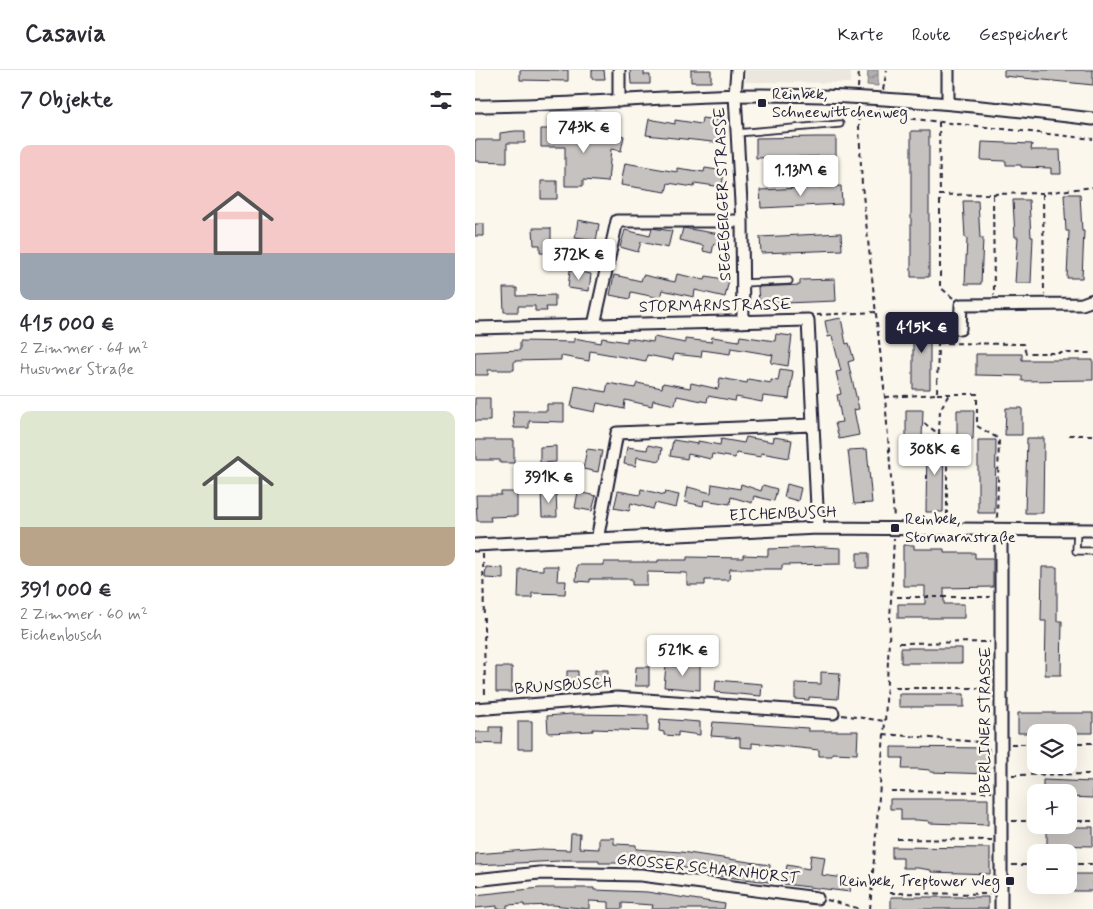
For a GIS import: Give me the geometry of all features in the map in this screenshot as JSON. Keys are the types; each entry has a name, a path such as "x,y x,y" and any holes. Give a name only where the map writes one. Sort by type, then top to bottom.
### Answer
{"street":[{"path":"619,70 619,101"},
{"name":"SEGEBERGER STRASSE","path":"737,70 735,95 742,221 743,322"},
{"path":"948,102 949,70"},
{"path":"475,106 735,95 857,96 877,102 948,102 1093,119"},
{"path":"594,325 617,221 742,221"},
{"path":"960,329 961,305 1082,304 1093,300"},
{"name":"STORMARNSTRASSE","path":"475,328 808,320 818,528"},
{"path":"597,540 617,433 812,425"},
{"name":"EICHENBUSCH","path":"478,545 818,528 1093,530"},
{"name":"BERLINER STRASSE","path":"999,530 1002,744 1001,909"},
{"name":"BRUNSBUSCH","path":"480,708 617,698 833,714"},
{"name":"GROSSER SCHARNHORST","path":"475,880 539,873 641,875 817,898"}],"lane":[{"path":"737,133 840,124"},
{"path":"743,283 789,282"},
{"path":"1077,530 1076,551 1093,551"},
{"path":"475,535 478,545"}],"path":[{"path":"859,70 857,96 862,185 885,397 895,528 885,722 870,909"},
{"path":"887,70 877,102 889,116 1093,139"},
{"path":"939,122 940,287 961,305"},
{"path":"940,195 1043,194 1093,186"},
{"path":"1043,194 1044,304"},
{"path":"993,195 994,305"},
{"path":"808,320 820,314 876,312"},
{"path":"938,343 960,329"},
{"path":"938,343 1023,344 1026,353 1093,353"},
{"path":"937,394 938,343"},
{"path":"939,434 939,410 949,394"},
{"path":"885,397 977,394 977,426 999,439 999,530"},
{"path":"924,424 947,440 947,529"},
{"path":"1069,435 1093,435"},
{"path":"478,545 480,708"},
{"path":"897,597 1001,597"},
{"path":"899,643 1000,642"},
{"path":"895,688 1001,688"},
{"path":"833,714 885,722"},
{"path":"884,734 1002,744 1027,744"},
{"path":"1077,744 1093,743"},
{"path":"1002,775 1093,774"},
{"path":"891,791 1001,792"},
{"path":"1077,821 1093,820"},
{"path":"1002,822 1027,821"},
{"path":"897,839 1002,840"},
{"path":"1077,864 1093,864"},
{"path":"1002,865 1027,865"},
{"path":"890,893 1002,894"},
{"path":"817,898 861,909"}],"shaded area":[{"path":"746,70 851,70 850,83 745,82"}],"water":[{"path":"868,70 878,70 878,86 867,85"}],"building":[{"path":"520,70 568,70 568,81 520,80"},
{"path":"592,70 604,70 605,79 592,79"},
{"path":"630,70 644,70 644,75 650,75 650,84 631,84"},
{"path":"691,70 711,70 711,82 691,82"},
{"path":"1004,70 1093,70 1093,85 1004,76"},
{"path":"702,118 717,120 717,123 725,125 722,143 646,135 649,119 675,124 675,120 701,124"},
{"path":"541,129 560,129 595,136 596,130 624,136 621,151 611,149 608,182 583,180 583,186 565,186 565,147 541,147"},
{"path":"525,131 525,143 507,143 507,162 475,161 475,140 500,140 500,133"},
{"path":"911,131 929,131 929,277 911,277"},
{"path":"836,137 836,156 756,158 756,138"},
{"path":"982,142 1032,144 1031,150 1060,150 1061,174 1051,174 1051,168 1021,167 1021,165 1006,165 1006,161 981,160"},
{"path":"625,163 677,172 677,168 704,172 705,168 724,171 722,187 695,183 694,187 668,183 666,192 621,185"},
{"path":"541,181 557,181 557,199 541,199"},
{"path":"841,186 842,204 761,208 760,190"},
{"path":"1064,194 1080,194 1082,231 1084,231 1082,278 1067,278 1069,231 1066,231"},
{"path":"1013,200 1029,200 1031,237 1033,237 1031,283 1015,283 1018,237 1015,237"},
{"path":"963,201 978,201 980,238 983,238 981,284 965,284 967,238 965,238"},
{"path":"578,220 599,224 596,241 575,238"},
{"path":"475,224 484,224 484,236 475,236"},
{"path":"533,228 551,228 551,253 540,253 540,245 534,245"},
{"path":"652,228 672,231 668,248 641,242 638,252 620,247 625,230 650,236"},
{"path":"683,228 726,235 724,246 714,243 712,253 703,251 704,246 680,240"},
{"path":"841,233 842,250 761,253 760,237"},
{"path":"570,270 591,274 589,291 568,288"},
{"path":"677,274 705,280 706,276 729,280 725,297 695,290 694,297 662,290 660,298 631,292 630,299 610,295 614,275 641,281 643,275 675,282"},
{"path":"835,279 836,301 759,304 758,287 800,285 800,280"},
{"path":"503,288 517,288 517,296 555,295 555,307 546,307 547,311 535,311 535,306 518,306 518,312 504,312"},
{"path":"841,318 846,344 849,343 854,360 848,362 859,409 854,410 859,435 839,439 835,423 842,422 837,395 841,394 836,372 841,371 832,336 828,337 825,321"},
{"path":"913,319 930,319 930,389 913,389"},
{"path":"776,334 792,336 788,366 771,363 773,355 731,348 730,354 702,350 701,357 674,354 673,360 647,355 646,361 590,351 589,361 561,356 561,360 514,361 514,370 488,370 488,375 475,375 475,352 520,350 520,341 574,342 574,338 601,343 602,338 627,342 627,338 653,342 654,337 685,343 685,339 711,342 712,337 739,341 740,336 775,341"},
{"path":"976,354 1022,354 1022,360 1093,360 1093,380 1022,381 1022,376 976,375"},
{"path":"780,369 793,371 789,399 763,396 762,402 736,397 735,401 708,396 707,402 677,396 675,405 653,400 652,406 625,400 624,409 597,403 595,412 571,407 575,386 606,392 608,383 635,388 637,383 662,388 663,383 690,388 691,383 718,389 720,378 747,383 748,379 771,383 771,380 778,381"},
{"path":"475,398 490,398 490,421 475,421"},
{"path":"547,404 564,404 564,422 529,421 529,428 514,428 513,411 547,411"},
{"path":"1006,408 1022,408 1022,435 1005,435"},
{"path":"906,410 923,410 922,439 906,438"},
{"path":"957,410 974,410 973,439 957,439"},
{"path":"746,437 773,442 774,437 792,440 789,458 761,453 761,457 736,453 735,458 712,454 711,459 688,454 687,459 670,456 673,440 698,444 698,441 720,445 721,439 744,443"},
{"path":"1027,438 1044,438 1043,513 1025,513"},
{"path":"927,439 944,439 943,512 926,512"},
{"path":"475,440 514,440 514,463 500,463 500,460 476,460"},
{"path":"978,440 996,440 995,513 978,513"},
{"path":"648,445 662,448 660,461 637,457 636,466 624,464 627,447 647,450"},
{"path":"556,446 556,462 540,463 540,447"},
{"path":"587,449 602,451 598,472 583,469"},
{"path":"867,449 872,503 854,504 848,450"},
{"path":"712,484 740,489 741,484 761,491 763,485 777,489 774,501 754,496 752,503 731,497 730,504 704,500 703,506 685,502 688,487 711,493"},
{"path":"787,484 801,488 798,501 784,497"},
{"path":"641,489 664,495 665,492 679,495 676,508 655,503 653,509 631,503 629,511 614,508 618,491 640,495"},
{"path":"556,490 557,517 542,517 541,491"},
{"path":"501,492 517,492 517,516 490,517 491,521 477,521 476,495 501,495"},
{"path":"578,492 596,496 592,511 575,508"},
{"path":"903,545 914,545 914,549 944,549 944,553 975,553 975,558 993,558 993,587 944,588 944,604 964,604 964,618 898,618 898,604 925,604 925,586 903,586"},
{"path":"841,548 841,564 782,565 782,569 730,569 729,580 705,580 705,585 687,585 687,573 647,572 647,585 632,585 632,579 576,581 577,565 604,565 604,562 687,560 687,557 743,558 743,555 768,556 768,549"},
{"path":"857,553 869,553 869,568 857,568"},
{"path":"543,566 558,566 557,581 566,581 565,594 532,593 532,598 518,598 519,569 543,570"},
{"path":"486,567 503,568 503,579 485,578"},
{"path":"1042,567 1057,567 1057,621 1062,621 1061,675 1045,675 1046,621 1041,621"},
{"path":"901,648 962,648 962,663 901,663"},
{"path":"666,665 687,668 687,665 700,665 700,690 664,687"},
{"path":"496,667 512,667 512,692 496,692"},
{"path":"636,667 649,667 649,686 635,686"},
{"path":"595,670 608,670 608,686 595,686"},
{"path":"567,671 578,671 578,686 567,686"},
{"path":"821,672 840,673 838,699 809,697 809,700 795,699 795,683 821,684"},
{"path":"716,680 762,684 761,696 715,692"},
{"path":"899,694 964,694 964,707 899,707"},
{"path":"1018,713 1093,713 1093,733 1077,733 1077,724 1027,724 1027,733 1018,733"},
{"path":"571,714 648,715 648,731 593,729 593,731 548,733 547,716"},
{"path":"660,719 700,722 700,735 678,732 678,736 664,735 664,732 659,731"},
{"path":"518,721 532,721 532,749 518,749"},
{"path":"713,722 808,728 808,731 858,731 857,754 832,753 832,756 819,756 819,750 752,743 752,748 740,747 740,738 711,736"},
{"path":"490,727 502,727 501,744 475,743 475,732 490,732"},
{"path":"891,747 989,748 989,774 902,769 903,758 891,758"},
{"path":"1043,780 1093,782 1093,798 1077,797 1077,784 1043,784"},
{"path":"890,799 988,799 988,825 901,820 901,809 890,809"},
{"path":"1077,827 1093,827 1093,846 1047,844 1047,834 1077,834"},
{"path":"571,834 580,834 579,848 599,849 599,838 614,838 614,844 636,845 636,849 681,852 770,865 769,882 703,874 704,871 649,863 599,863 599,860 560,860 475,865 475,854 540,849 570,850"},
{"path":"892,847 990,848 990,874 931,872 931,870 918,868 903,868 903,858 892,858"},
{"path":"811,855 825,857 822,875 852,879 850,892 784,884 787,865 809,869"},
{"path":"1077,874 1093,874 1093,891 1077,891"},
{"path":"540,888 594,888 594,890 647,892 725,904 724,909 652,909 653,905 622,903 622,909 609,909 609,902 589,901 589,909 553,905 524,906 524,904 507,905 507,909 497,909 497,906 475,908 475,895"},
{"path":"891,897 988,897 988,909 891,909"}],"place":[{"name":"Reinbek, Schneewittchenweg","path":"762,103"},
{"name":"Reinbek, Stormarnstraße","path":"895,528"},
{"name":"Reinbek, Treptower Weg","path":"1010,881"}]}
